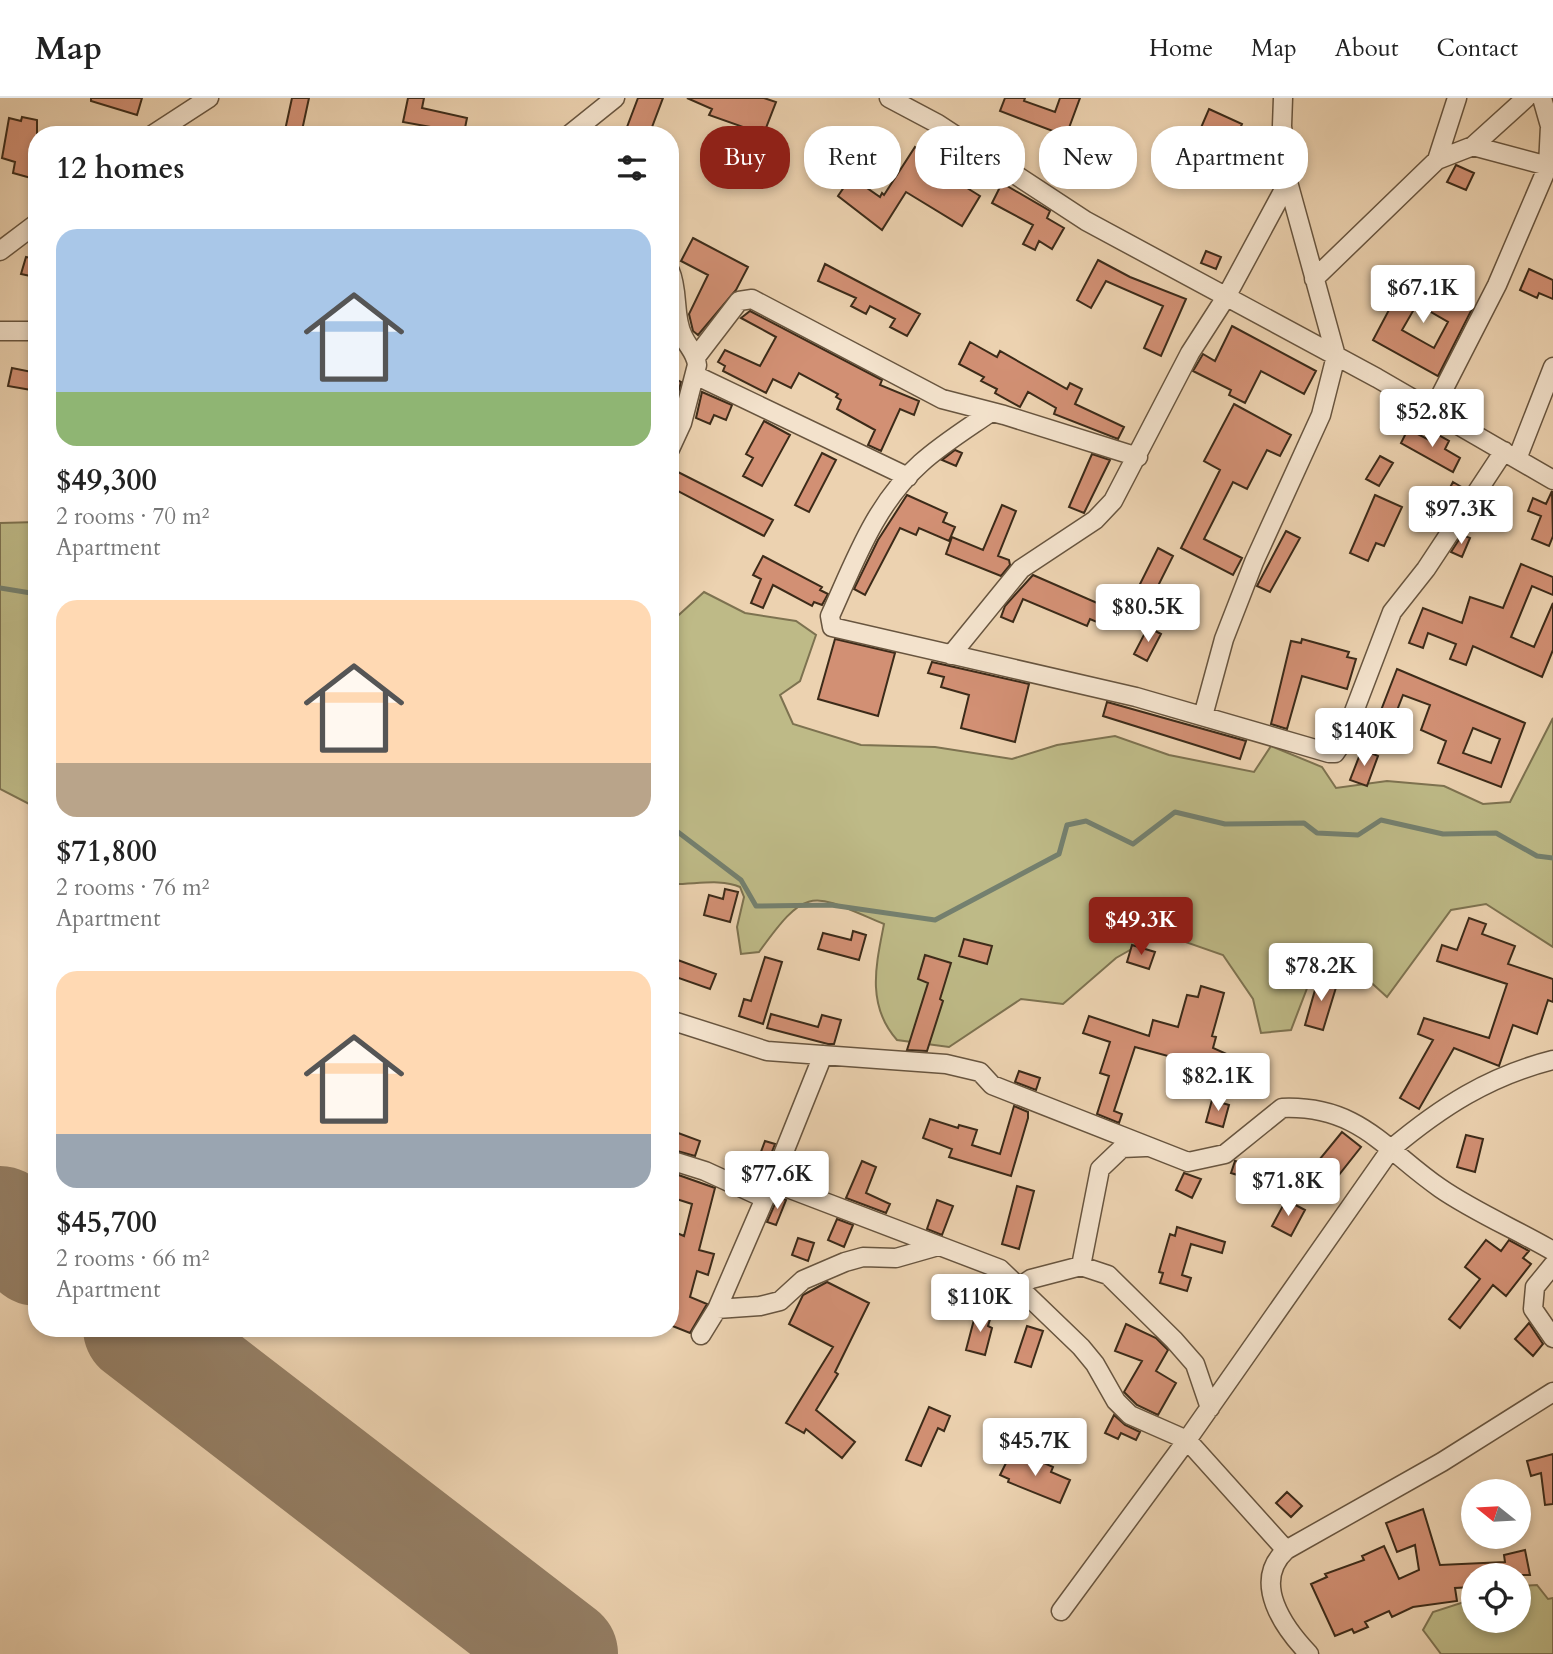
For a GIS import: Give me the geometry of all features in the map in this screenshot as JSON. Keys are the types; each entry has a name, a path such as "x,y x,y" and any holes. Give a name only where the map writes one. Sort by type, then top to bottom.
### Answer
{"street":[{"path":"166,126 209,98"},
{"path":"580,126 615,98"},
{"path":"889,98 938,124 1086,221 1336,356 1553,480"},
{"path":"1282,126 1283,98"},
{"path":"1437,160 1457,98"},
{"path":"1314,279 1437,160 1473,146 1526,98"},
{"path":"1433,410 1497,285 1550,165 1550,126 1542,98"},
{"path":"1473,146 1550,165"},
{"path":"951,655 1021,569 1095,520 1113,501 1190,353 1226,297 1283,189"},
{"path":"1203,716 1224,639 1254,562 1321,415 1336,356 1289,189"},
{"path":"0,251 28,230"},
{"path":"696,357 739,301 752,299 942,400 991,412 1138,457"},
{"path":"679,317 681,334 696,357 697,376 679,425"},
{"path":"0,331 28,331"},
{"path":"991,412 921,462 882,510 863,541 830,622 838,630 1136,697 1335,753 1342,743 1392,612 1510,455 1553,367"},
{"path":"697,376 908,477"},
{"path":"679,1023 766,1051 907,1059 980,1072 992,1085 1188,1162 1209,1159 1240,1143 1275,1111 1292,1107 1337,1116 1372,1131 1440,1188 1553,1251"},
{"path":"701,1335 717,1310 823,1055"},
{"path":"1061,1611 1210,1408 1391,1149 1436,1112 1477,1087 1553,1060"},
{"path":"1081,1266 1100,1169 1122,1148 1148,1146"},
{"path":"679,1163 939,1246 1000,1269 1095,1364 1116,1402 1130,1415 1187,1440 1286,1550"},
{"path":"717,1310 760,1306 780,1301 803,1280 845,1262 863,1257 896,1258 939,1246"},
{"path":"1553,1265 1535,1287 1533,1309 1553,1338"},
{"path":"1019,1287 1031,1279 1081,1266 1108,1275 1195,1364 1210,1408"},
{"path":"1310,1654 1285,1629 1273,1599 1271,1578 1276,1559 1286,1550 1442,1462 1553,1392"}],"shaded area":[{"path":"28,522 28,803 0,789 0,523"},
{"path":"704,592 745,613 796,621 816,635 800,681 780,695 793,724 861,745 935,747 1012,759 1057,745 1115,736 1169,755 1254,772 1271,746 1322,767 1336,788 1387,781 1444,786 1483,804 1510,802 1553,718 1553,947 1486,904 1451,910 1387,997 1353,966 1316,965 1291,1030 1261,1033 1253,999 1223,955 1160,933 1116,958 1063,1004 1021,999 949,1047 897,1040 887,1027 877,999 876,969 884,924 841,906 825,901 812,901 801,905 789,915 759,952 741,954 737,927 744,897 740,887 715,882 679,884 679,615"},
{"path":"1531,1585 1537,1585 1548,1599 1553,1598 1553,1654 1441,1654 1423,1630 1433,1612 1461,1603 1461,1633 1531,1633"}],"building":[{"path":"91,98 142,98 137,115 91,101"},
{"path":"292,98 309,98 303,126 286,126"},
{"path":"408,98 424,98 422,108 467,118 465,126 425,126 403,122"},
{"path":"638,98 663,98 652,126 627,126"},
{"path":"687,98 764,98 776,102 767,126 740,126 709,115 712,109"},
{"path":"1005,98 1025,98 1024,101 1055,112 1060,98 1080,98 1070,126 1040,126 1000,111"},
{"path":"1209,109 1242,124 1241,126 1202,126"},
{"path":"22,117 37,120 37,126 28,126 28,177 13,173 15,162 2,158 9,118 21,121"},
{"path":"915,147 915,189 969,189 980,196 962,226 906,192 882,230 838,196 843,189 868,189 880,197 888,189 901,189 901,169"},
{"path":"1456,165 1474,173 1466,190 1447,182"},
{"path":"999,189 1012,189 1050,211 1047,218 1064,228 1052,249 1039,241 1035,250 1023,244 1033,225 992,203"},
{"path":"693,238 748,267 736,290 698,335 693,331 689,314 708,275 681,261"},
{"path":"1206,251 1221,257 1216,269 1201,263"},
{"path":"26,257 28,257 28,276 21,274"},
{"path":"1098,260 1130,277 1186,299 1161,356 1144,348 1163,306 1106,281 1091,308 1077,300"},
{"path":"825,264 920,314 907,336 890,327 895,319 870,306 866,314 851,306 856,298 818,281"},
{"path":"1529,269 1553,280 1553,299 1539,293 1537,298 1520,290"},
{"path":"1408,274 1472,309 1438,376 1373,340","holes":["1417,304 1448,322 1434,348 1402,330"]},
{"path":"750,311 882,380 880,385 919,401 914,415 900,409 881,451 868,445 875,430 837,409 841,400 836,397 838,394 799,373 791,388 773,379 766,393 723,371 725,366 718,362 725,350 760,366 776,337 741,318"},
{"path":"1232,326 1316,371 1304,394 1261,371 1245,403 1229,395 1231,390 1193,371 1203,354 1215,361"},
{"path":"970,342 997,357 1000,351 1067,389 1070,383 1082,389 1075,404 1124,427 1118,439 1054,414 1056,408 1028,392 1020,407 995,393 997,389 981,381 984,377 959,364"},
{"path":"12,368 28,371 28,389 8,386"},
{"path":"702,392 732,405 726,420 714,415 710,424 696,418"},
{"path":"1234,404 1291,435 1280,456 1267,450 1247,489 1233,482 1204,539 1242,558 1233,575 1181,548 1220,470 1204,461"},
{"path":"764,421 790,435 762,486 743,476 753,458 746,454"},
{"path":"1408,429 1429,440 1433,432 1449,441 1445,449 1460,458 1453,472 1401,443"},
{"path":"955,450 962,453 956,466 942,460"},
{"path":"822,453 836,460 809,512 795,505"},
{"path":"1092,454 1110,460 1084,513 1069,507"},
{"path":"1380,456 1393,463 1379,486 1366,479"},
{"path":"679,473 773,520 764,536 679,492"},
{"path":"1453,482 1465,489 1454,505 1444,499"},
{"path":"1552,491 1553,536 1549,546 1532,539 1541,516 1528,511 1533,498 1546,504"},
{"path":"907,495 947,513 943,522 955,527 949,541 919,528 916,535 900,528 865,595 854,589 878,540"},
{"path":"1375,495 1402,507 1384,546 1376,543 1368,561 1350,553"},
{"path":"1002,505 1016,511 998,556 1009,560 1010,565 1001,576 946,554 952,537 983,550"},
{"path":"1286,531 1300,538 1270,592 1257,586"},
{"path":"1462,535 1470,538 1462,557 1451,552"},
{"path":"1158,548 1173,556 1144,614 1129,606"},
{"path":"763,556 822,587 820,590 828,594 822,605 814,602 812,606 773,585 763,608 751,603 761,579 753,575"},
{"path":"1521,564 1553,577 1553,595 1532,586 1511,637 1534,647 1553,603 1553,650 1542,677 1473,646 1466,665 1450,659 1456,644 1428,633 1423,648 1409,643 1423,608 1462,623 1470,597 1503,608"},
{"path":"1033,575 1111,609 1104,625 1090,619 1087,626 1023,599 1013,622 1001,617 1005,606"},
{"path":"1148,627 1161,634 1147,661 1134,654"},
{"path":"835,639 895,653 878,716 818,699"},
{"path":"1302,639 1349,652 1347,657 1356,659 1347,689 1302,676 1287,729 1271,724 1291,641 1301,643"},
{"path":"932,662 1029,684 1015,742 961,728 969,695 941,687 944,677 928,673"},
{"path":"1397,669 1525,723 1501,787 1438,763 1446,741 1421,730 1430,705 1403,695 1394,718 1380,713","holes":["1473,728 1500,739 1491,763 1463,753"]},
{"path":"1107,702 1246,741 1240,759 1103,716"},
{"path":"1362,749 1378,756 1367,786 1350,780"},
{"path":"725,889 738,892 730,922 704,915 709,895 723,899"},
{"path":"1469,918 1486,924 1482,934 1515,946 1508,964 1553,979 1553,1002 1548,1000 1537,1034 1513,1025 1499,1066 1454,1048 1419,1109 1400,1098 1433,1040 1418,1034 1424,1018 1489,1038 1507,984 1437,961 1442,945 1457,950"},
{"path":"853,931 866,935 859,960 818,949 823,933 851,940"},
{"path":"964,939 992,946 987,964 959,956"},
{"path":"1132,945 1155,952 1149,969 1127,962"},
{"path":"925,955 951,963 940,999 943,1001 927,1051 907,1050 928,983 918,979"},
{"path":"765,957 782,962 763,1024 739,1016 744,999 751,1001"},
{"path":"679,960 716,974 710,989 679,978"},
{"path":"1319,976 1338,981 1323,1030 1305,1025"},
{"path":"1201,986 1224,993 1212,1036 1216,1037 1213,1048 1240,1060 1234,1074 1208,1064 1208,1067 1135,1047 1114,1111 1122,1114 1119,1123 1097,1114 1109,1076 1100,1073 1110,1042 1083,1033 1089,1016 1149,1036 1153,1020 1178,1027 1187,995 1198,997"},
{"path":"771,1014 818,1027 822,1015 841,1020 834,1044 828,1044 767,1028"},
{"path":"1019,1071 1040,1078 1036,1090 1015,1082"},
{"path":"1212,1100 1229,1105 1223,1127 1206,1122"},
{"path":"1014,1106 1028,1112 1028,1118 1011,1176 949,1157 952,1149 923,1138 930,1119 958,1128 959,1125 977,1130 972,1145 1000,1154"},
{"path":"1342,1132 1361,1147 1338,1176 1319,1160"},
{"path":"679,1133 700,1141 695,1156 679,1152"},
{"path":"1466,1135 1483,1139 1475,1172 1457,1167"},
{"path":"765,1141 775,1144 760,1182 751,1179"},
{"path":"862,1161 876,1167 866,1193 890,1204 886,1213 846,1198"},
{"path":"1235,1161 1248,1164 1244,1177 1231,1173"},
{"path":"1184,1173 1201,1179 1192,1198 1176,1190"},
{"path":"679,1175 715,1188 699,1250 714,1254 708,1275 697,1271 690,1297 707,1304 690,1333 679,1329 679,1234 684,1236 692,1204 679,1200"},
{"path":"1017,1186 1034,1191 1019,1249 1002,1244"},
{"path":"778,1197 786,1200 776,1225 767,1222"},
{"path":"937,1200 953,1206 942,1235 927,1229"},
{"path":"1286,1200 1305,1210 1291,1236 1272,1226"},
{"path":"837,1219 853,1225 844,1247 828,1240"},
{"path":"1177,1227 1225,1242 1222,1253 1191,1244 1182,1275 1191,1278 1187,1291 1160,1283 1163,1273 1159,1272 1170,1234 1175,1236"},
{"path":"798,1238 814,1243 808,1261 792,1255"},
{"path":"1486,1240 1501,1251 1509,1240 1529,1251 1523,1258 1531,1264 1506,1296 1493,1285 1460,1328 1449,1319 1480,1279 1465,1267"},
{"path":"827,1282 869,1303 835,1372 838,1374 816,1410 855,1442 842,1458 806,1429 804,1433 786,1423 833,1347 789,1324 803,1295"},
{"path":"976,1312 991,1316 988,1326 992,1328 985,1355 966,1350"},
{"path":"1529,1323 1543,1344 1533,1356 1515,1339"},
{"path":"1126,1324 1156,1338 1168,1350 1156,1371 1176,1383 1158,1415 1137,1405 1124,1392 1142,1361 1115,1351"},
{"path":"1027,1326 1043,1331 1031,1367 1015,1362"},
{"path":"929,1407 950,1416 944,1431 938,1428 921,1466 906,1460"},
{"path":"1114,1415 1125,1425 1140,1432 1136,1440 1121,1433 1118,1439 1105,1433"},
{"path":"1011,1453 1029,1462 1031,1457 1053,1467 1051,1472 1070,1480 1060,1503 1008,1482 1009,1479 1000,1475"},
{"path":"1553,1454 1553,1504 1545,1505 1541,1473 1531,1476 1527,1461"},
{"path":"1287,1492 1302,1506 1291,1517 1276,1503"},
{"path":"1423,1509 1440,1565 1461,1564 1461,1588 1455,1588 1457,1601 1413,1607 1392,1617 1389,1611 1365,1622 1368,1627 1354,1633 1352,1629 1335,1636 1311,1584 1327,1577 1325,1574 1364,1560 1362,1556 1384,1546 1399,1579 1419,1570 1415,1545 1397,1552 1386,1523"},
{"path":"1525,1550 1528,1563 1483,1563 1505,1562 1504,1555"}],"waterway":[{"path":"0,588 28,593"},
{"path":"679,833 741,880 756,906 831,905 935,920 1059,854 1067,825 1086,821 1133,844 1175,812 1225,824 1304,823 1317,833 1358,835 1381,820 1443,834 1496,833 1537,856 1553,858"}],"runway":[{"path":"0,1222 28,1243"},
{"path":"151,1337 562,1654"}]}
